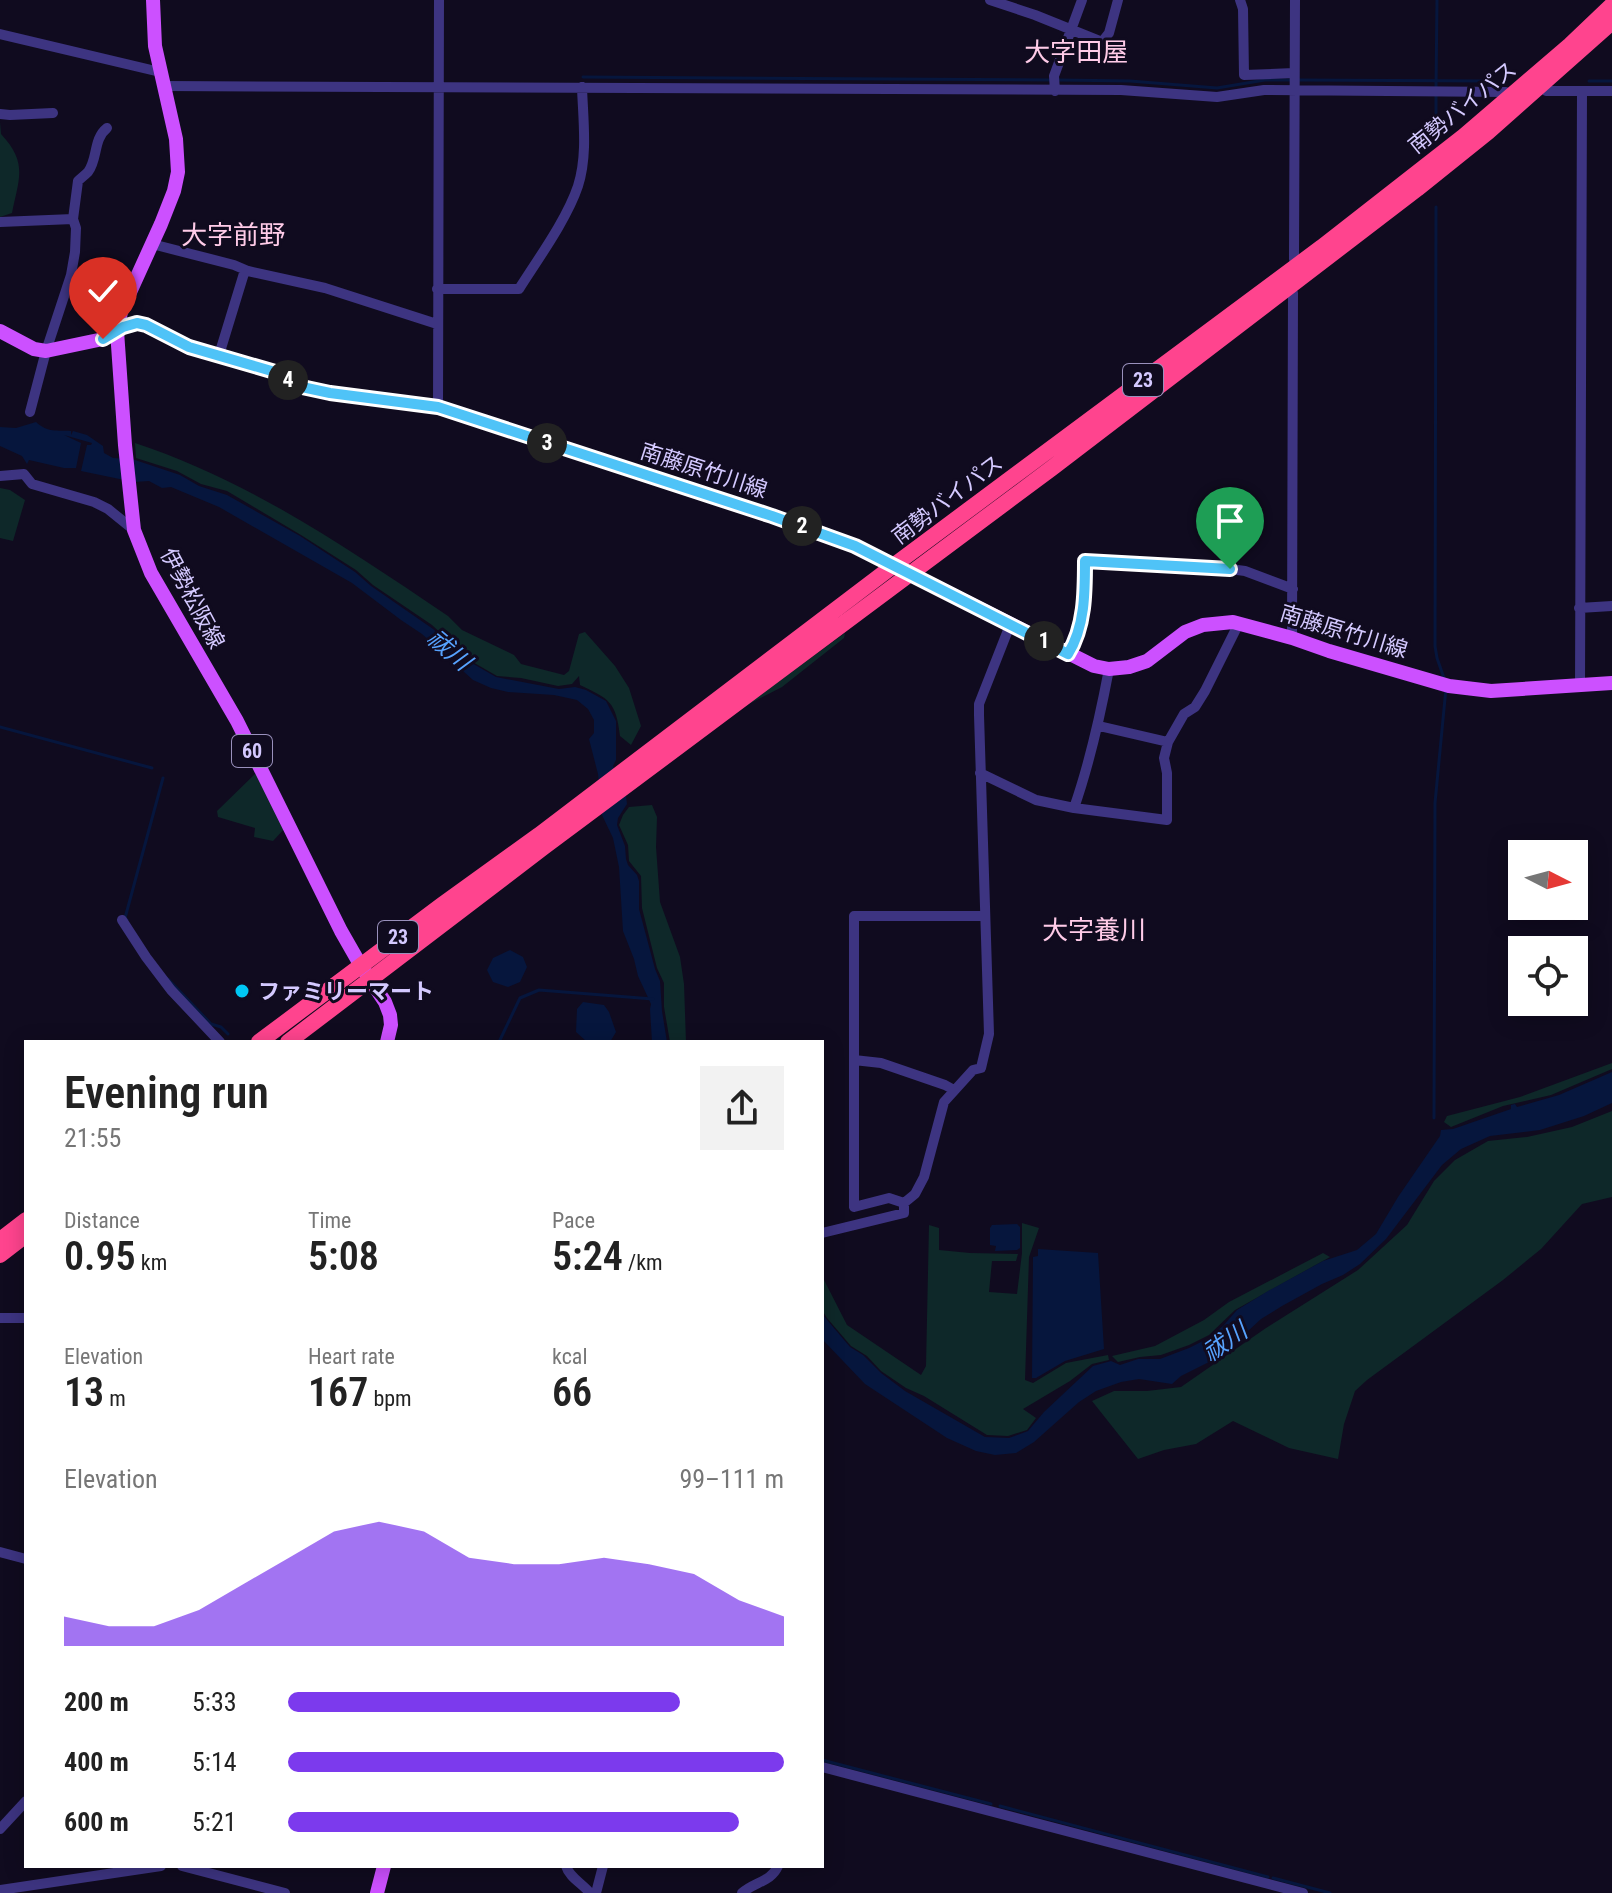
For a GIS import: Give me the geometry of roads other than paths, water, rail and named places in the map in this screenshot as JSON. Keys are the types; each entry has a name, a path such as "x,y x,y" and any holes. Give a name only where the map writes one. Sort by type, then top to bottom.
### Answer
{"highway":[{"name":"南勢バイパス","path":"665,748 893,566 1322,247 1464,136 1612,5"},
{"name":"南勢バイパス","path":"262,1040 366,973 665,748 911,573 1052,468 1417,189 1499,123 1612,22"},
{"name":"南勢バイパス","path":"290,1040 366,973"},
{"path":"0,1240 24,1222"},
{"path":"0,1255 24,1237"}],"main road":[{"name":"伊勢松阪線","path":"153,0 155,46 176,139 178,172 171,200 121,312 117,331 134,530 151,573 237,721 366,973 385,1002 391,1025 387,1040"},
{"name":"南藤原竹川線","path":"46,351 103,339 137,323 189,347 275,372 293,383 318,391 438,407 855,546 1094,666 1109,669 1147,661 1185,632 1217,622 1239,623 1445,685 1491,691 1612,683"},
{"path":"0,331 34,349 46,351"},
{"path":"377,1893 383,1868"}],"street":[{"path":"438,407 439,0"},
{"path":"990,0 1008,3 1102,42 1109,33 1118,0"},
{"path":"1054,84 1082,0"},
{"path":"1240,0 1243,9 1244,75 1436,91 1506,92"},
{"path":"1294,259 1295,0"},
{"path":"0,34 162,79 438,87 1054,84 1217,97 1264,90 1294,81"},
{"path":"437,289 519,289 579,185 584,147 582,87"},
{"path":"1546,91 1612,91"},
{"path":"1580,685 1582,91"},
{"path":"0,114 53,113"},
{"path":"30,412 71,275 78,181 90,170 99,137 107,128"},
{"path":"0,222 73,219"},
{"path":"152,244 325,288 437,324"},
{"path":"219,355 245,270"},
{"path":"1292,638 1293,293"},
{"path":"0,476 24,474 32,484 94,502 134,530"},
{"path":"1068,654 1081,622 1085,561 1245,571 1293,589"},
{"path":"1579,608 1612,606"},
{"path":"980,773 1036,800 1167,820 1164,758 1168,742 1184,714 1195,707 1200,699 1239,623"},
{"path":"904,1203 915,1194 924,1177 944,1102 973,1070 981,1068 987,1047 979,704 1010,625"},
{"path":"1074,808 1099,726 1109,669"},
{"path":"1099,726 1168,742"},
{"path":"904,1203 889,1198 854,1207 854,916 985,916"},
{"path":"122,920 171,990 218,1040"},
{"path":"854,1060 881,1063 954,1090"},
{"path":"824,1233 904,1213 904,1203"},
{"path":"0,1318 24,1318"},
{"path":"0,1552 24,1558"},
{"path":"824,1768 1303,1893"},
{"path":"0,1829 24,1803"},
{"path":"0,1890 148,1868"},
{"path":"190,1868 285,1893"},
{"path":"567,1868 593,1893 602,1868"},
{"path":"742,1893 771,1877 777,1868"}],"water":[{"name":"祓川","path":"36,422 49,429 71,431 71,435 73,431 87,435 113,458 132,459 227,495 300,536 355,572 433,629 470,662 496,677 559,689 575,687 606,701 616,721 616,760 613,766 627,804 617,825 628,865 639,881 639,909 660,981 667,1040 652,1040 651,1004 623,931 619,867 613,838 602,815 598,774 589,739 594,733 594,720 588,709 577,700 508,692 473,680 422,634 352,583 219,507 149,481 134,482 81,471 87,445 92,443 64,435 81,443 76,468 29,460 27,464 22,456 0,446 0,427 16,428"},
{"path":"510,950 523,957 527,967 520,982 508,987 493,982 487,970 493,958"},
{"path":"583,1002 604,1005 616,1032 611,1040 585,1040 576,1032 577,1009"},
{"name":"祓川","path":"1612,1072 1612,1103 1540,1130 1490,1136 1461,1149 1442,1165 1386,1239 1360,1264 1261,1319 1221,1356 1181,1376 1172,1384 1139,1379 1096,1391 1016,1453 995,1455 976,1451 947,1438 865,1384 824,1341 824,1316 850,1347 905,1391 985,1437 1009,1438 1028,1431 1093,1366 1111,1361 1120,1365 1138,1359 1160,1359 1189,1348 1207,1339 1237,1310 1268,1291 1323,1261 1357,1250 1376,1234 1441,1130 1453,1129 1511,1109 1511,1105 1517,1107 1559,1095"},
{"path":"1017,1224 1020,1227 1020,1248 995,1251 996,1246 990,1245 992,1225"},
{"path":"1038,1249 1098,1253 1104,1349 1065,1361 1032,1378 1033,1257 1038,1256"}],"waterway":[{"path":"1436,88 1437,0"},
{"path":"583,77 1051,80"},
{"path":"1059,80 1130,81 1217,88 1265,80 1290,80"},
{"path":"1298,80 1489,81"},
{"path":"1589,81 1612,81"},
{"path":"1436,96 1436,127"},
{"path":"1436,207 1435,646 1445,681"},
{"path":"1434,1118 1435,803 1446,688"},
{"path":"0,727 152,768"},
{"path":"127,920 125,918 163,778"},
{"path":"168,979 211,1024 221,1027 228,1034"},
{"path":"500,1040 520,998 539,990 653,999"},
{"path":"824,1761 991,1804"},
{"path":"1000,1806 1268,1877"},
{"path":"1273,1878 1330,1893"}],"place":[{"name":"ファミリーマート","path":"242,991"}],"district":[{"name":"大字田屋","path":"1076,52"},
{"name":"大字前野","path":"233,235"},
{"name":"大字養川","path":"1094,930"}]}
